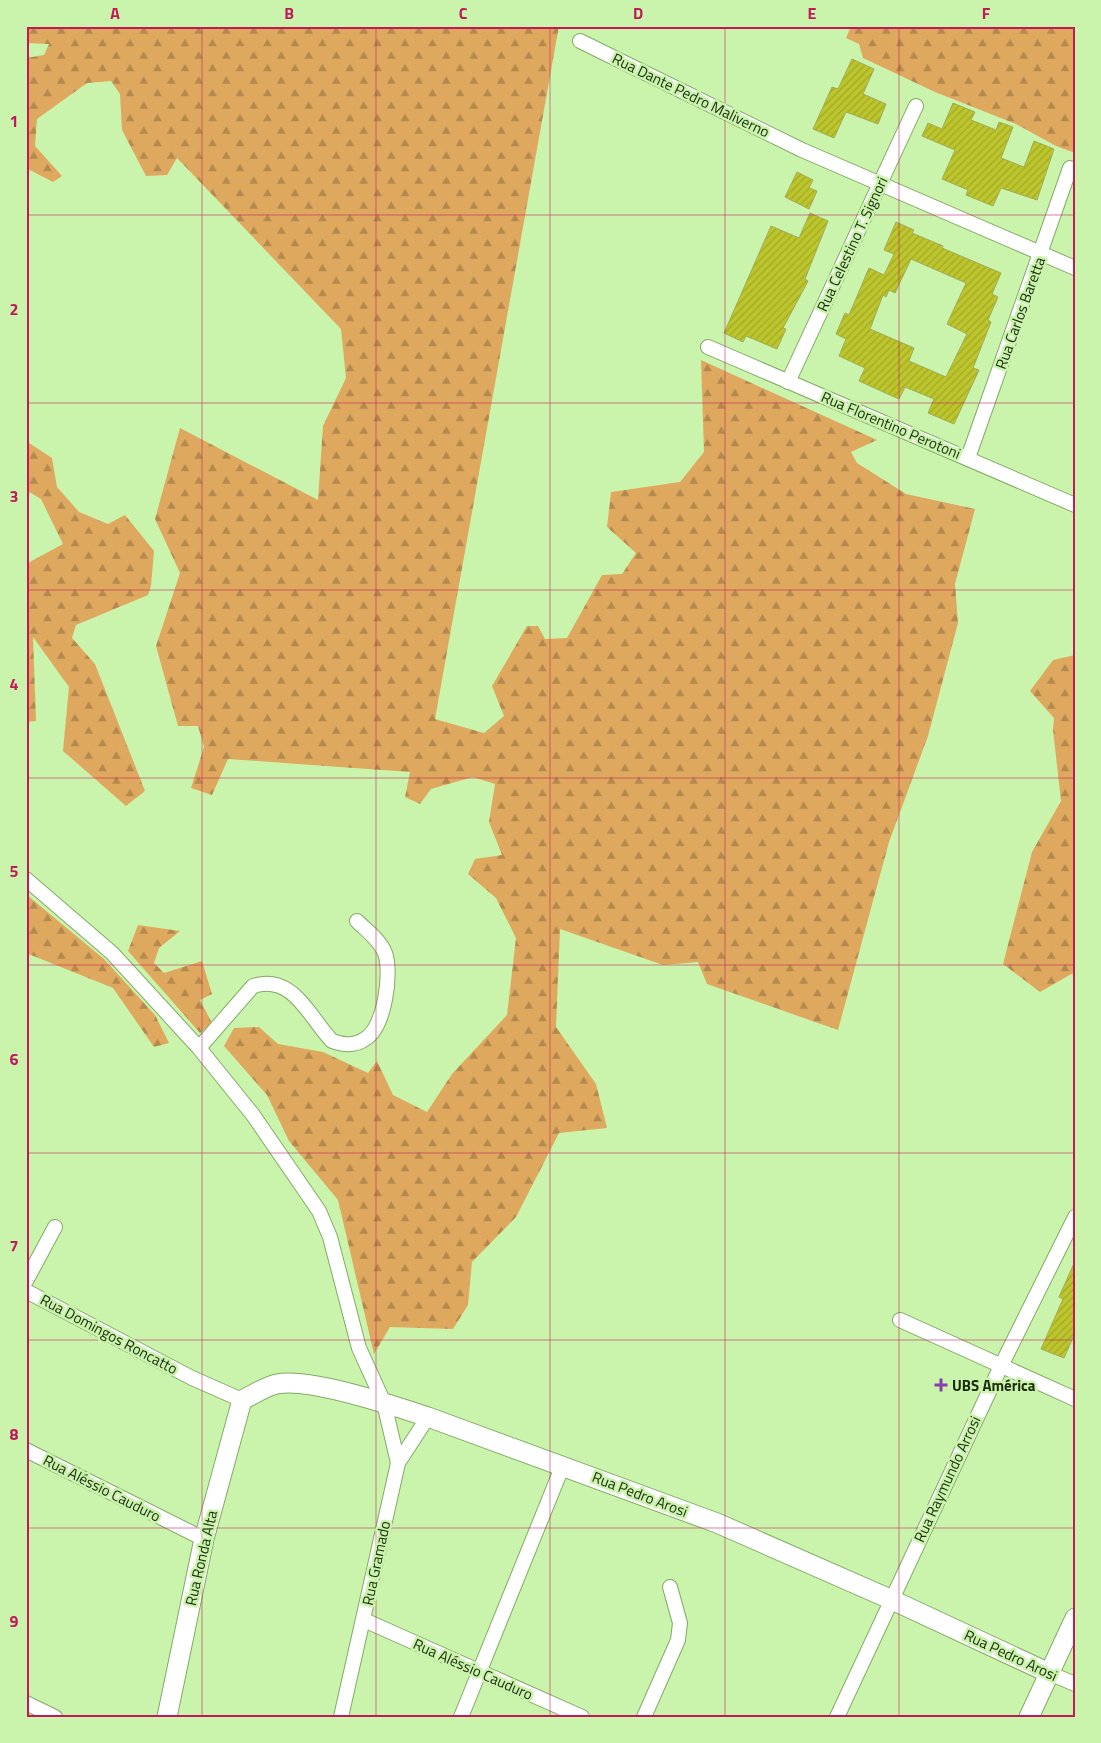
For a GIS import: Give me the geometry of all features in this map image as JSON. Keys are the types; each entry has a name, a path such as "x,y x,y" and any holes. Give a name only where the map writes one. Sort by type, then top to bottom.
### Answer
{"street":[{"name":"Rua Dante Pedro Maliverno","path":"580,41 802,150 1075,268"},
{"name":"Rua Celestino T. Signori","path":"788,382 916,106"},
{"name":"Rua Carlos Baretta","path":"968,458 1070,168"},
{"name":"Rua Florentino Perotoni","path":"708,347 1075,505"},
{"path":"26,879 112,953 199,1048 253,1115 319,1211 330,1237 360,1348 384,1403 398,1463"},
{"path":"199,1048 253,986 266,982 285,987 299,1000 332,1042 351,1045 366,1039 376,1027 383,1008 388,970 384,952 357,921"},
{"name":"Rua Raymundo Arrosi","path":"836,1717 890,1598 1075,1217"},
{"path":"26,1282 55,1227"},
{"name":"Rua Domingos Roncatto","path":"26,1291 192,1378 242,1400"},
{"path":"900,1320 1075,1400"},
{"name":"Rua Pedro Arosi","path":"242,1400 276,1384 294,1383 384,1403 428,1417 717,1522 890,1598 1075,1684"},
{"name":"Rua Ronda Alta","path":"167,1717 204,1539 242,1400"},
{"name":"Rua Gramado","path":"341,1717 398,1463 428,1417"},
{"name":"Rua Aléssio Cauduro","path":"26,1450 204,1539"},
{"path":"461,1717 563,1465"},
{"path":"644,1717 678,1640 680,1623 670,1587"},
{"path":"1029,1717 1075,1618"},
{"name":"Rua Aléssio Cauduro","path":"364,1620 582,1717"},
{"path":"26,1703 55,1717"}],"green space":[{"path":"26,26 559,26 435,719 484,733 504,716 492,686 527,626 538,626 545,639 567,638 602,575 622,574 636,553 607,527 611,492 680,482 704,452 701,360 877,440 851,452 857,463 906,494 975,509 955,584 958,623 928,736 889,842 838,1030 707,984 698,962 663,965 560,929 556,1027 596,1084 607,1128 559,1133 516,1217 472,1262 468,1305 453,1329 390,1327 374,1354 338,1200 289,1141 267,1095 224,1046 234,1028 259,1027 278,1044 323,1052 368,1073 377,1061 393,1095 427,1112 452,1074 507,1015 516,938 496,898 468,874 475,859 502,855 489,822 495,784 473,777 431,789 420,804 405,797 410,772 228,759 212,795 191,788 204,747 198,726 178,726 156,646 180,573 155,519 180,428 318,500 323,426 346,378 341,329 177,158 167,175 146,176 122,130 120,94 111,81 87,83 37,119 35,146 62,176 53,182 26,168 26,58 44,55 49,44 26,43"},
{"path":"851,26 1075,26 1075,153 1056,146 1016,124 935,92 863,58 859,44 846,38"},
{"path":"26,441 52,458 57,487 79,512 108,524 125,515 154,551 151,586 148,595 76,625 72,638 95,664 145,791 126,806 63,751 69,687 33,637 36,721 26,722 26,564 63,544 41,499 26,490"},
{"path":"1075,655 1075,972 1040,992 1003,964 1032,852 1061,801 1053,730 1054,718 1030,691 1053,660"},
{"path":"27,895 104,959 155,1015 169,1043 154,1047 113,988 26,953"},
{"path":"138,925 180,931 159,948 154,963 164,973 202,961 212,994 200,1000 212,1023 200,1033 128,951"}],"building":[{"path":"852,59 874,69 863,94 886,104 878,124 846,112 834,138 813,129 832,87 838,89"},
{"path":"953,103 975,112 971,120 996,130 999,122 1013,127 1001,158 1024,167 1034,141 1054,149 1037,200 1001,188 993,206 966,195 968,190 942,179 955,150 922,136 928,123 942,129"},
{"path":"797,172 813,180 809,188 817,191 809,209 785,197"},
{"path":"810,213 828,221 805,279 808,281 783,328 786,329 777,349 746,336 743,342 724,333 771,226 799,238"},
{"path":"896,222 914,230 912,233 943,246 942,248 1001,273 992,294 998,297 988,320 991,322 973,368 979,370 954,424 928,413 934,399 905,387 899,399 859,381 865,368 839,356 846,339 836,334 845,313 849,315 869,268 884,275 894,254 884,250","holes":["911,259 966,283 947,324 967,334 946,377 909,361 914,348 870,329 883,295 886,297 889,290 895,293"]},
{"path":"1075,1261 1075,1333 1064,1358 1041,1349 1063,1299 1059,1297"}],"place":[{"name":"UBS América","path":"941,1385"}]}
